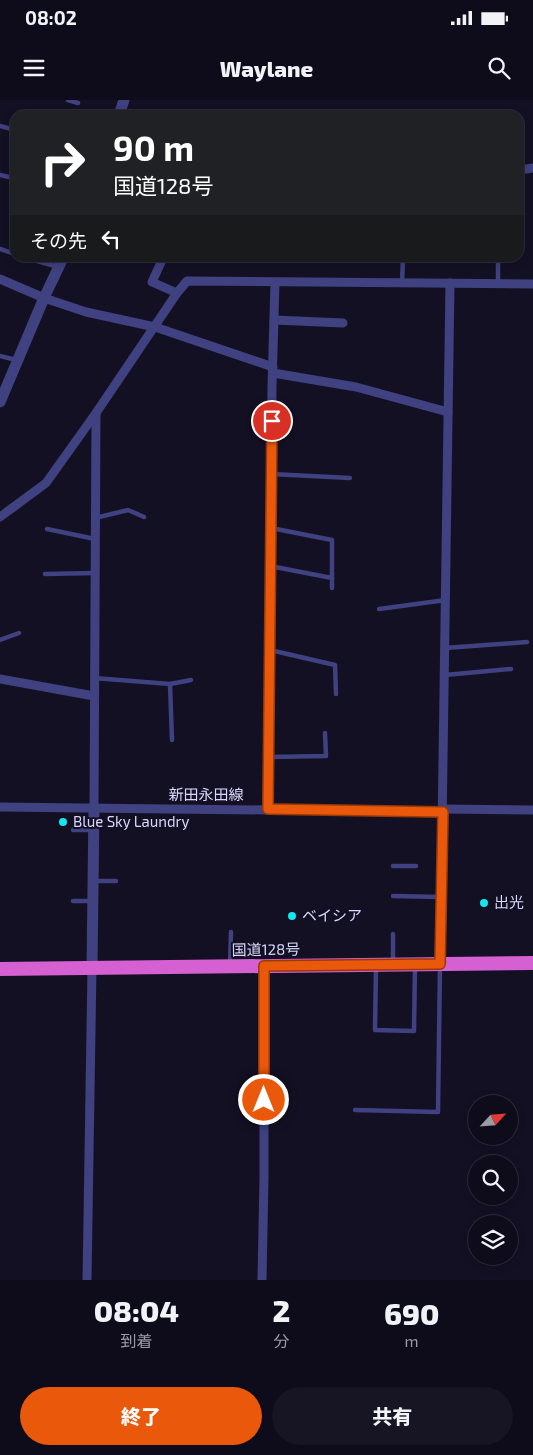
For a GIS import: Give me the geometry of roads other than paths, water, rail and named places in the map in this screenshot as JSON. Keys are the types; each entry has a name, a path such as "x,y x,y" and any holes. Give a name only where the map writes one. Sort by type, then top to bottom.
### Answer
{"highway":[{"name":"国道128号","path":"0,969 533,963"}],"street":[{"path":"0,402 61,262"},
{"path":"160,262 152,282 176,293"},
{"path":"0,279 44,298 86,312 155,327 273,370 356,387 448,412"},
{"path":"0,517 46,483 155,327 176,293 187,281 533,284"},
{"path":"268,809 275,282"},
{"path":"440,964 450,283"},
{"path":"274,320 343,323"},
{"path":"87,1280 94,808 96,413"},
{"path":"0,679 94,696"},
{"name":"新田永田線","path":"0,807 533,810"},
{"path":"262,1280 264,966"}],"lane":[{"path":"68,100 78,103"},
{"path":"0,175 10,177"},
{"path":"402,283 403,262"},
{"path":"498,262 498,284"},
{"path":"0,356 18,360"},
{"path":"271,474 350,478"},
{"path":"95,518 128,510 144,517"},
{"path":"271,528 332,540 332,588"},
{"path":"47,529 95,538"},
{"path":"270,566 332,578"},
{"path":"45,574 95,573"},
{"path":"378,609 446,600"},
{"path":"0,640 19,633"},
{"path":"445,648 527,642"},
{"path":"270,650 335,665 336,694"},
{"path":"445,675 511,669"},
{"path":"94,678 170,684 191,680"},
{"path":"170,684 172,740"},
{"path":"269,756 326,756 326,733"},
{"path":"73,830 93,830"},
{"path":"393,866 416,866"},
{"path":"93,881 116,881"},
{"path":"393,896 441,897"},
{"path":"73,901 93,902"},
{"path":"230,966 231,932"},
{"path":"393,934 393,965"},
{"path":"376,965 375,1030 414,1031 416,964"},
{"path":"355,1110 438,1112 440,964"}],"place":[{"name":"Blue Sky Laundry","path":"63,822"},
{"name":"出光","path":"484,903"},
{"name":"ベイシア","path":"292,916"}]}
